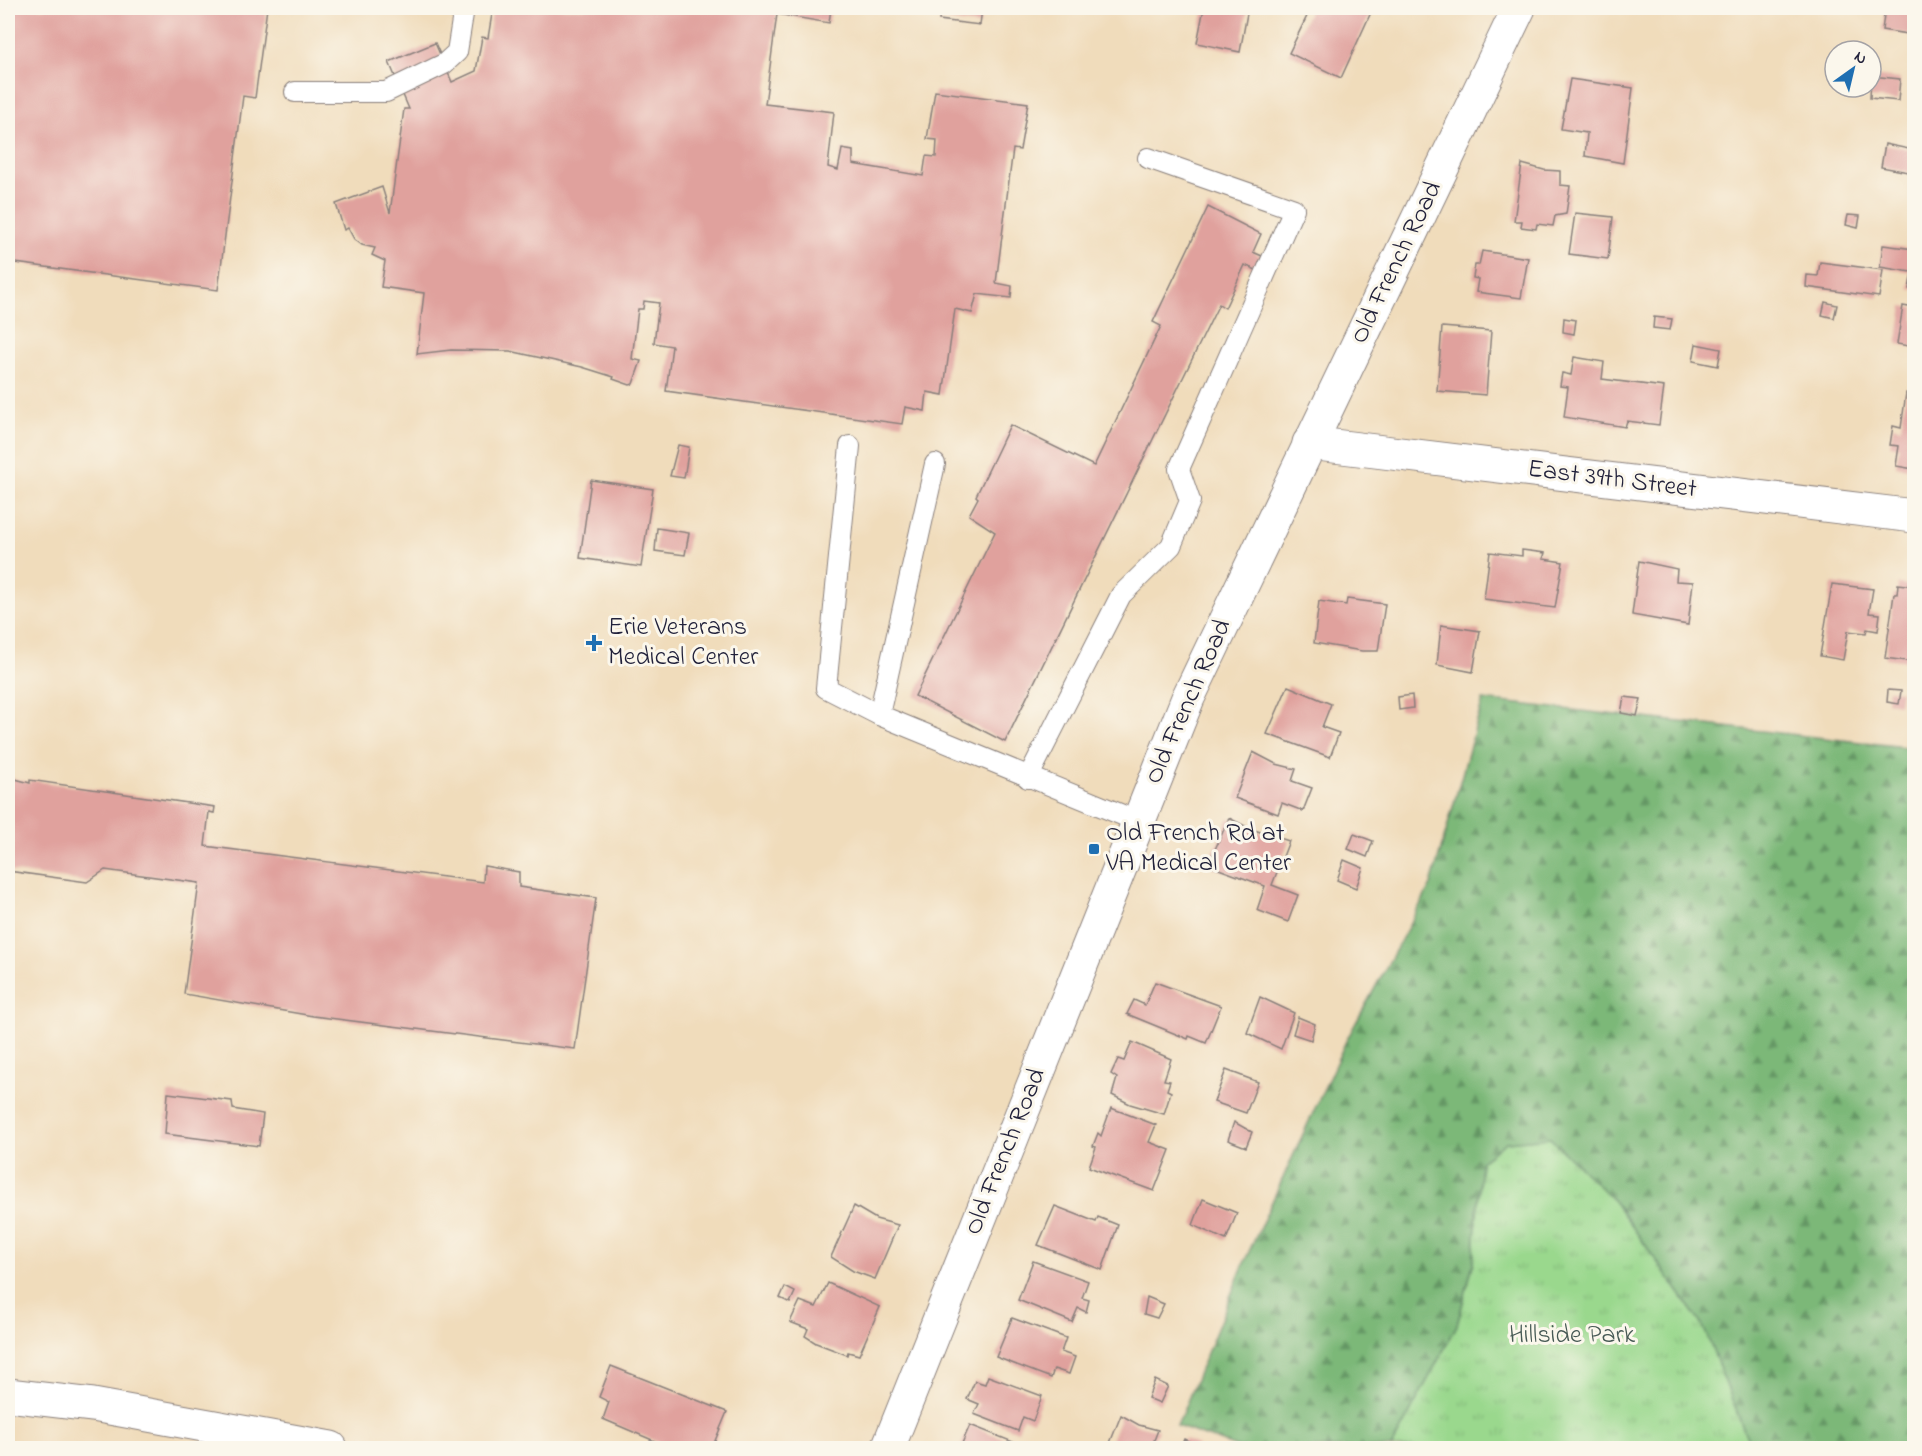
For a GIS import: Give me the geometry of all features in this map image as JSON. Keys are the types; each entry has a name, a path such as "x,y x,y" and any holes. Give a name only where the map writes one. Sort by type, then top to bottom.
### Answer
{"main road":[{"name":"Old French Road","path":"888,1449 1188,698 1519,8"},
{"name":"East 39th Street","path":"1309,443 1914,516"},
{"path":"8,1395 104,1407 331,1449"}],"lane":[{"path":"295,92 386,92 444,64 457,52 465,8"},
{"path":"1028,778 1120,595 1171,546 1190,501 1179,469 1294,209 1148,158"},
{"path":"850,446 826,688 879,715 1137,821"},
{"path":"879,715 935,464"}],"green space":[{"path":"1483,700 1914,748 1914,1448 1751,1448 1704,1328 1615,1202 1550,1138 1506,1142 1481,1161 1473,1264 1457,1325 1391,1448 1239,1448 1177,1426 1247,1256 1346,1041 1431,885"},
{"name":"Hillside Park","path":"1550,1137 1615,1202 1704,1328 1751,1448 1391,1448 1457,1325 1473,1264 1481,1161 1506,1142"}],"building":[{"path":"8,8 267,8 255,98 243,96 218,290 8,262"},
{"path":"493,8 527,10 527,8 831,8 829,23 777,14 765,104 834,112 828,167 838,170 842,149 853,151 853,164 923,176 926,156 936,157 937,140 927,139 935,91 1028,103 1020,150 1013,149 996,283 1012,286 1011,298 977,294 972,313 955,309 943,395 927,392 925,411 905,407 902,424 666,391 672,346 654,343 659,303 644,301 643,309 638,309 632,359 641,361 633,384 630,385 613,379 614,377 582,367 510,351 451,350 417,354 424,293 381,287 385,261 372,255 375,248 362,245 354,239 348,228 344,230 336,204 382,187 390,213 404,109 409,109 389,62 435,43 452,82 476,71 482,37 488,38"},
{"path":"940,8 982,8 980,25 939,20"},
{"path":"1204,8 1248,8 1240,52 1197,43"},
{"path":"1311,8 1373,8 1341,78 1289,53"},
{"path":"1885,8 1914,10 1914,35 1882,30"},
{"path":"1883,77 1900,79 1898,101 1879,99 1883,99"},
{"path":"1570,79 1633,88 1623,163 1585,156 1587,133 1561,129"},
{"path":"1885,144 1914,150 1914,173 1881,167"},
{"path":"1522,164 1544,170 1560,171 1560,185 1570,186 1566,214 1555,216 1553,226 1537,224 1536,229 1521,227 1522,221 1514,221"},
{"path":"1208,207 1261,234 1253,252 1262,256 1256,270 1245,265 1225,308 1219,304 1005,742 915,696 995,532 969,515 978,498 976,496 1010,425 1094,466 1161,326 1153,322"},
{"path":"1575,213 1613,217 1608,259 1569,254"},
{"path":"1848,215 1860,216 1858,228 1846,225"},
{"path":"1883,245 1914,249 1914,290 1909,289 1912,272 1880,267"},
{"path":"1482,251 1528,258 1521,298 1476,292 1478,279 1473,278 1475,265 1479,265"},
{"path":"1820,262 1883,270 1879,297 1806,287 1807,275 1818,276"},
{"path":"1825,302 1837,305 1834,318 1822,315"},
{"path":"1903,306 1914,308 1914,347 1897,344"},
{"path":"1654,317 1672,319 1670,330 1653,328"},
{"path":"1564,318 1576,320 1574,334 1563,332"},
{"path":"1442,327 1491,331 1486,395 1437,391"},
{"path":"1696,344 1721,349 1718,366 1693,361"},
{"path":"1574,357 1604,362 1602,379 1664,387 1659,425 1627,421 1625,427 1564,417 1568,387 1560,386 1562,373 1571,375"},
{"path":"1906,393 1914,394 1914,469 1896,466 1899,446 1890,445 1893,426 1901,428"},
{"path":"678,445 689,447 684,478 670,476"},
{"path":"591,480 653,489 641,567 580,558"},
{"path":"657,528 689,533 685,555 655,551"},
{"path":"1522,550 1545,553 1543,559 1563,562 1555,608 1484,599 1490,552 1522,556"},
{"path":"1639,561 1677,569 1676,581 1693,582 1688,625 1632,615"},
{"path":"1832,584 1873,589 1869,613 1880,614 1878,631 1867,629 1866,633 1848,631 1843,660 1820,656"},
{"path":"1898,584 1914,586 1914,662 1885,658 1894,594 1897,594"},
{"path":"1347,599 1385,604 1378,651 1362,651 1314,643 1319,601 1346,605"},
{"path":"1441,625 1480,631 1473,672 1437,665"},
{"path":"1288,686 1331,704 1322,727 1339,733 1330,757 1267,734"},
{"path":"1888,690 1901,691 1899,704 1887,702"},
{"path":"1412,695 1413,708 1399,710 1398,697"},
{"path":"1624,697 1641,699 1637,716 1621,713"},
{"path":"1253,752 1276,764 1296,769 1292,781 1312,788 1303,811 1282,803 1278,814 1235,798"},
{"path":"8,777 30,783 30,780 215,807 214,813 209,812 205,846 483,882 484,866 519,872 519,887 596,898 575,1049 313,1016 184,994 199,883 105,870 87,882 8,871"},
{"path":"1229,818 1251,829 1289,841 1272,885 1298,895 1288,922 1257,910 1265,886 1208,865"},
{"path":"1354,834 1373,841 1367,857 1348,849"},
{"path":"1344,860 1363,868 1356,888 1337,880"},
{"path":"1155,982 1221,1006 1206,1043 1189,1036 1188,1039 1127,1014 1134,1000 1145,1005"},
{"path":"1260,997 1294,1013 1281,1049 1247,1033"},
{"path":"1298,1017 1315,1024 1311,1040 1293,1034"},
{"path":"1132,1042 1171,1059 1164,1080 1170,1081 1167,1090 1171,1092 1164,1114 1130,1104 1112,1095 1117,1078 1111,1074 1118,1059 1124,1061"},
{"path":"1226,1070 1258,1082 1246,1113 1214,1102"},
{"path":"168,1093 232,1101 233,1109 263,1114 259,1146 165,1134"},
{"path":"1111,1108 1156,1125 1149,1142 1170,1150 1154,1191 1089,1167 1096,1147 1093,1146 1098,1133 1101,1136"},
{"path":"1234,1122 1252,1132 1246,1147 1228,1140"},
{"path":"1203,1199 1237,1213 1226,1240 1193,1225"},
{"path":"854,1206 876,1219 898,1225 875,1279 853,1271 831,1257"},
{"path":"1055,1206 1096,1222 1098,1217 1118,1225 1102,1270 1038,1245"},
{"path":"1033,1261 1088,1281 1082,1298 1089,1300 1086,1312 1078,1308 1072,1322 1018,1300"},
{"path":"828,1283 880,1307 859,1355 848,1352 847,1355 816,1343 805,1336 808,1329 790,1322 800,1301 816,1307"},
{"path":"785,1287 795,1292 790,1303 780,1298"},
{"path":"1147,1297 1164,1304 1157,1318 1144,1314"},
{"path":"1012,1318 1066,1338 1061,1352 1075,1357 1069,1374 1054,1369 1051,1378 996,1357"},
{"path":"611,1366 727,1412 712,1448 671,1448 603,1419 609,1402 599,1397"},
{"path":"988,1376 1042,1396 1033,1421 1023,1417 1018,1431 974,1414 979,1404 967,1399 975,1381 985,1384"},
{"path":"1155,1380 1168,1386 1160,1403 1148,1398"},
{"path":"1121,1415 1139,1425 1158,1430 1151,1448 1108,1448"},
{"path":"970,1425 1028,1448 960,1448"},
{"path":"1184,1439 1197,1445 1196,1448 1180,1448"}],"place":[{"name":"Erie Veterans Medical Center","path":"594,643"},
{"name":"Old French Rd at VA Medical Center","path":"1094,849"}]}
